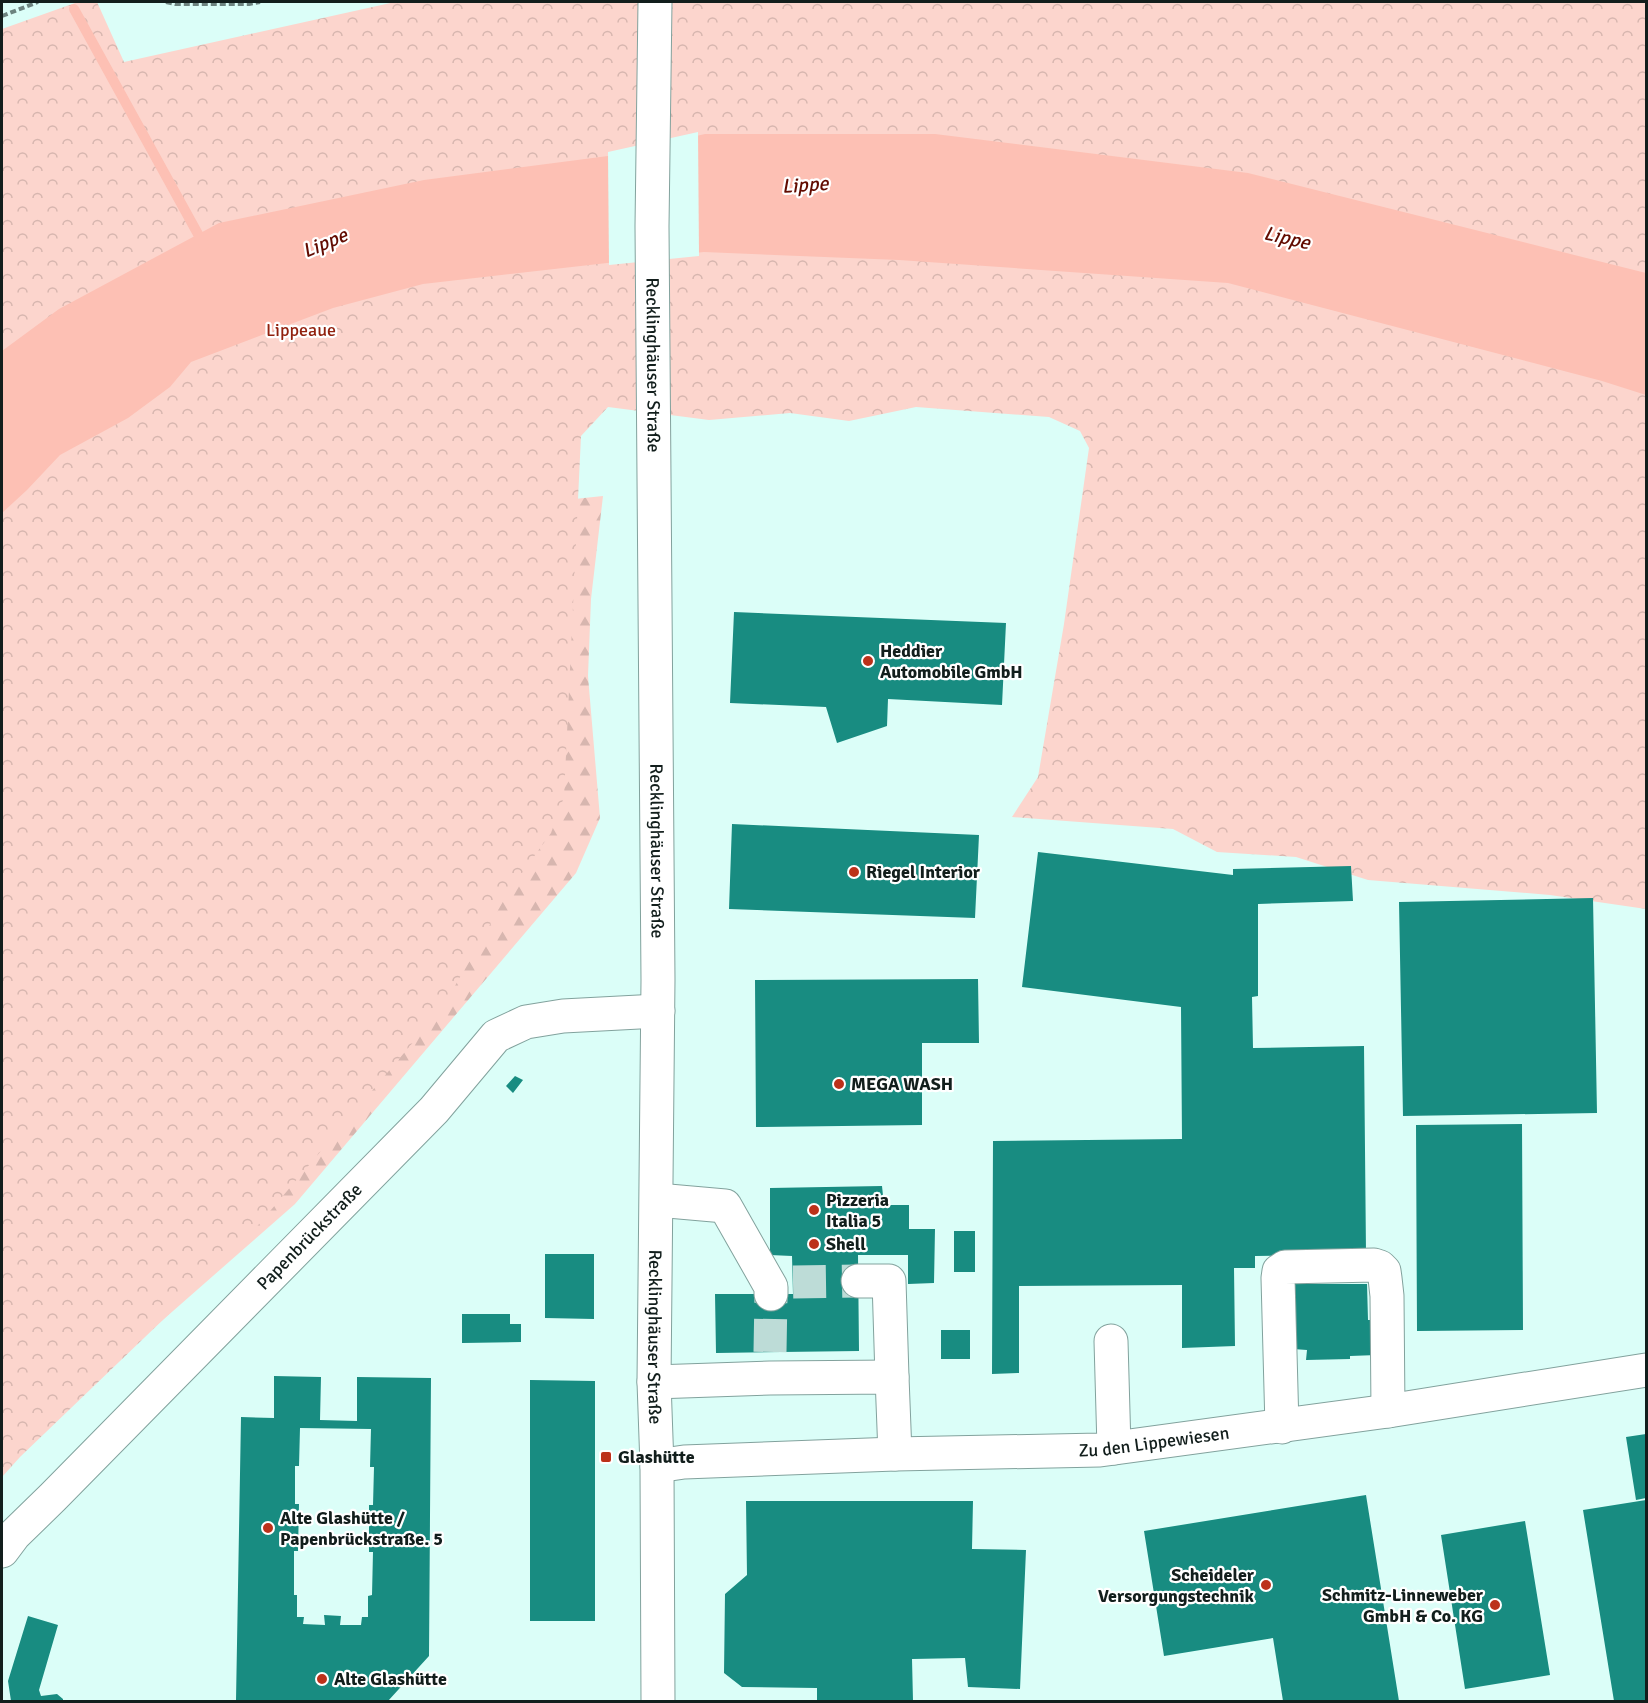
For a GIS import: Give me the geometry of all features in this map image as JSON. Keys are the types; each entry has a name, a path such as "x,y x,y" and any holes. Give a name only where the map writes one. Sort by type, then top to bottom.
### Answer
{"street":[{"name":"Recklinghäuser Straße","path":"655,2 652,226 658,1011 654,1382 657,1466 658,1701"},
{"name":"Papenbrückstraße","path":"2,1551 14,1535 434,1110 496,1036 526,1022 563,1016 658,1011"},
{"path":"657,1200 725,1206 777,1286"},
{"path":"1282,1427 1278,1278 1279,1271 1285,1267 1374,1265 1384,1271 1387,1296 1388,1411"},
{"path":"858,1281 889,1281 895,1454"},
{"path":"1111,1341 1114,1448"},
{"path":"654,1382 770,1365 892,1377"},
{"name":"Zu den Lippewiesen","path":"657,1466 684,1462 895,1454 1088,1451 1282,1427 1647,1370"}],"path":[{"path":"2,16 38,2"},
{"path":"166,2 249,4 260,2"}],"green space":[{"name":"Lippeaue","path":"97,2 124,62 395,2 1646,2 1646,909 1550,895 1368,880 1296,857 1217,852 1173,829 1012,817 1038,777 1064,624 1089,448 1080,431 1049,417 916,407 849,421 790,413 709,420 608,407 581,436 564,797 551,833 509,891 443,1007 243,1243 20,1457 2,1477 2,29 75,3"},
{"path":"603,496 591,599 588,676 600,818 576,873 295,1204 83,1390 527,504"}],"water":[{"name":"Lippe","path":"705,134 935,134 1248,173 1646,273 1646,395 1602,381 1228,283 899,260 704,252 423,284 333,308 191,362 170,387 128,418 60,455 2,513 2,351 59,309 219,223 424,180 608,156"}],"pier":[{"path":"698,132 699,256 609,265 608,152"}],"building":[{"name":"Heddier Automobile GmbH","path":"734,612 1006,623 1002,705 888,699 887,726 837,743 826,707 730,703"},
{"name":"Riegel Interior","path":"732,824 979,835 975,918 729,909"},
{"path":"1038,852 1233,875 1233,869 1351,866 1353,901 1258,904 1258,996 1252,997 1253,1048 1364,1046 1366,1254 1255,1256 1255,1268 1234,1268 1235,1346 1182,1348 1182,1285 1019,1286 1019,1373 992,1374 993,1141 1182,1139 1181,1007 1022,987"},
{"path":"1593,898 1597,1113 1403,1116 1399,902"},
{"name":"MEGA WASH","path":"978,979 979,1043 922,1043 922,1125 756,1127 755,980"},
{"path":"515,1076 523,1080 513,1093 506,1086"},
{"path":"1522,1124 1523,1330 1417,1331 1416,1125"},
{"path":"882,1186 884,1205 909,1205 909,1229 935,1229 934,1283 908,1284 908,1255 858,1255 859,1351 716,1353 715,1294 793,1294 792,1256 770,1255 770,1188"},
{"path":"954,1231 975,1231 975,1272 954,1272"},
{"path":"545,1254 594,1254 594,1319 545,1318"},
{"path":"1293,1284 1367,1284 1368,1320 1376,1320 1377,1355 1350,1356 1350,1359 1306,1360 1307,1350 1293,1349"},
{"path":"462,1314 510,1314 510,1324 521,1324 521,1342 462,1343"},
{"path":"941,1330 970,1330 970,1359 941,1359"},
{"name":"Alte Glashütte / Papenbrückstraße. 5","path":"274,1376 321,1377 320,1420 357,1421 357,1377 431,1378 429,1656 388,1701 236,1701 241,1417 274,1418","holes":["300,1428 371,1429 370,1467 374,1467 373,1505 369,1505 369,1552 373,1552 372,1595 368,1596 368,1617 362,1617 361,1625 340,1625 341,1616 324,1615 325,1625 303,1624 304,1617 297,1617 297,1595 294,1595 294,1551 298,1551 299,1504 295,1504 295,1466 299,1466"]},
{"path":"530,1380 595,1381 595,1621 530,1621"},
{"path":"1646,1434 1646,1498 1636,1500 1626,1437"},
{"name":"Scheideler Versorgungstechnik","path":"1366,1495 1399,1701 1283,1701 1273,1638 1164,1656 1144,1531"},
{"path":"1646,1500 1646,1701 1614,1701 1583,1510"},
{"path":"746,1501 973,1501 972,1549 1026,1550 1020,1689 968,1687 965,1658 912,1659 913,1701 817,1701 817,1688 742,1687 724,1673 725,1594 747,1575"},
{"name":"Schmitz-Linneweber GmbH & Co. KG","path":"1525,1521 1550,1675 1465,1689 1441,1535"},
{"path":"28,1616 58,1625 39,1690 41,1696 57,1694 63,1701 11,1701 8,1681"}],"waterway":[{"path":"74,9 204,245"}],"tunnel":[{"path":"793,1282 858,1281"},
{"path":"770,1352 771,1294"}],"place":[{"name":"Heddier Automobile GmbH","path":"868,661"},
{"name":"Riegel Interior","path":"854,872"},
{"name":"MEGA WASH","path":"839,1084"},
{"name":"Pizzeria Italia 5","path":"814,1210"},
{"name":"Shell","path":"814,1244"},
{"name":"Glashütte","path":"606,1457"},
{"name":"Alte Glashütte / Papenbrückstraße. 5","path":"268,1528"},
{"name":"Scheideler Versorgungstechnik","path":"1266,1585"},
{"name":"Schmitz-Linneweber GmbH & Co. KG","path":"1495,1605"},
{"name":"Alte Glashütte","path":"322,1679"}]}
